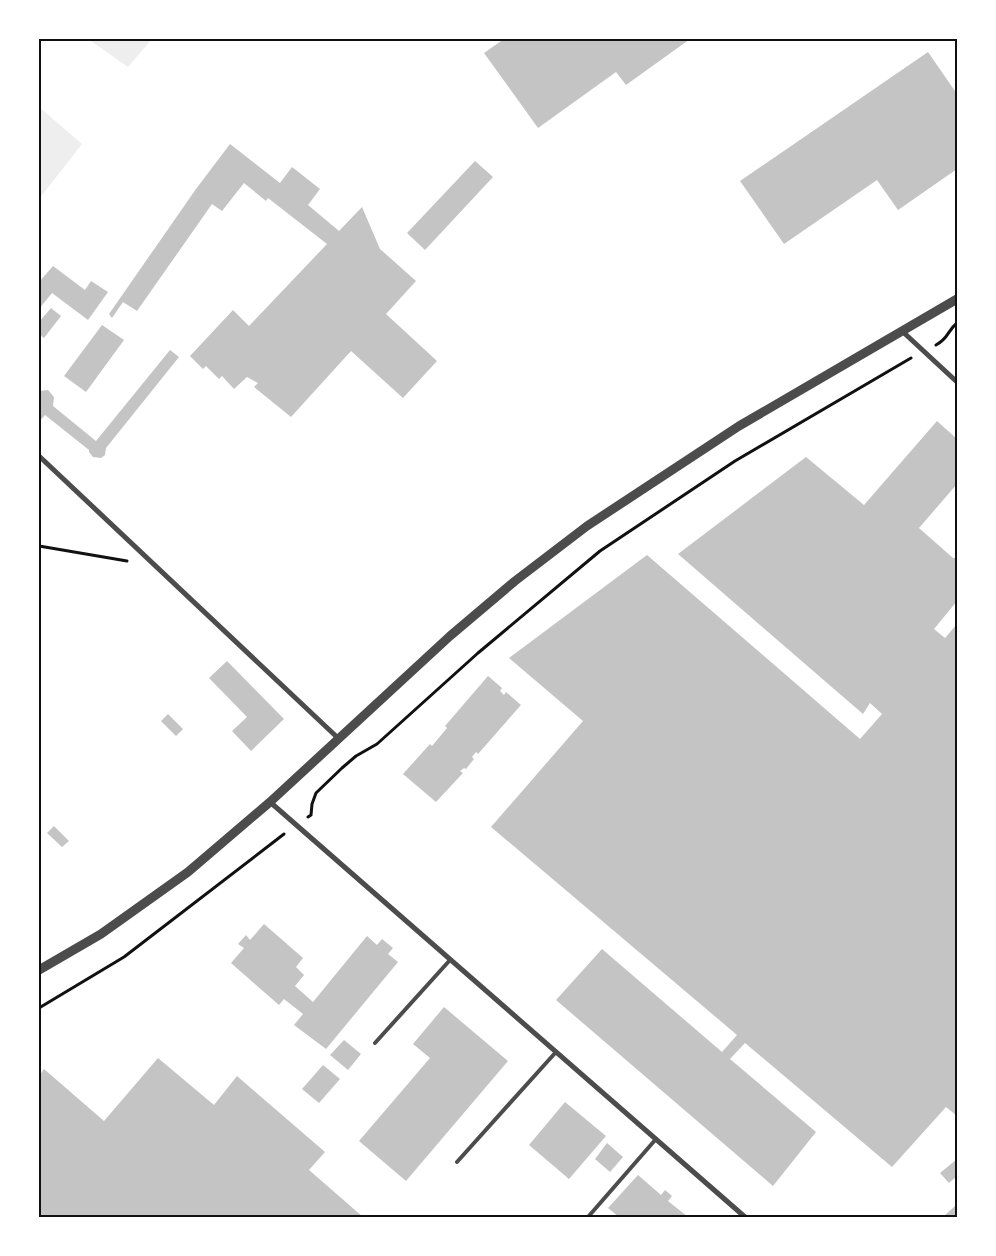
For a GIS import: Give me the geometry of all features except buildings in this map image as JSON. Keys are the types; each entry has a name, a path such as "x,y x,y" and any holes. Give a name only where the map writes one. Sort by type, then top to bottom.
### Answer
{"street":[{"path":"39,970 101,934 180,877 270,802 450,636 587,526 739,426 957,299"},
{"path":"902,331 957,382"},
{"path":"39,456 339,739"},
{"path":"270,802 745,1217"}],"lane":[{"path":"375,1043 450,960"},
{"path":"456,1162 556,1052"},
{"path":"588,1217 656,1139"}],"path":[{"path":"39,1008 124,957 312,814 312,804 316,793 342,768 356,756 377,744 478,653 600,551 734,461 946,340 951,328 957,323"},
{"path":"39,546 155,566"}],"shaded area":[{"path":"88,39 152,39 128,67"},
{"path":"39,107 82,144 39,199"}]}
